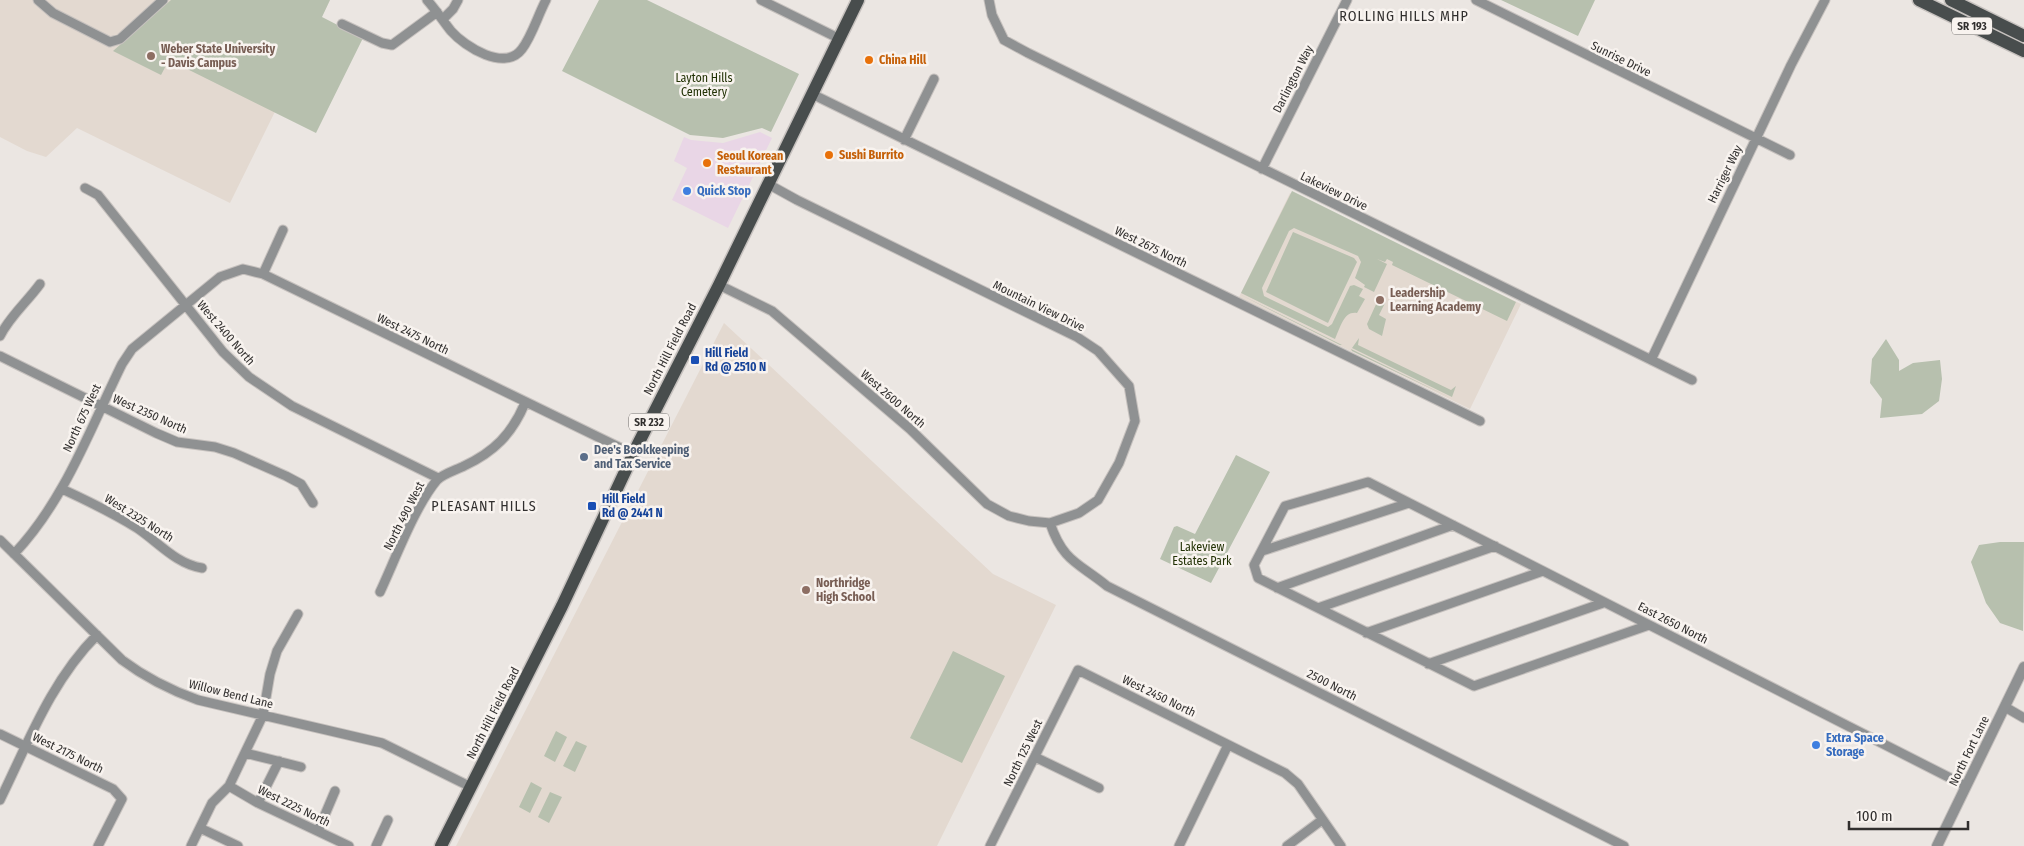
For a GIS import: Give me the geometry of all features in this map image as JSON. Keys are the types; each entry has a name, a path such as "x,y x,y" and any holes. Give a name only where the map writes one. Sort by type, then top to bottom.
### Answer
{"main road":[{"name":"North Hill Field Road","path":"441,846 562,606 633,454 719,284 858,0"},
{"name":"SR 193","path":"1920,0 2024,52"},
{"name":"SR 193","path":"1951,0 2024,36"}],"street":[{"path":"38,0 53,13 110,42 120,39 164,0"},
{"path":"427,0 452,32 466,44 496,59 512,58 522,50 546,0"},
{"path":"342,24 382,43 392,45 454,9 458,0"},
{"path":"761,0 840,39"},
{"name":"Lakeview Drive","path":"990,0 992,15 1004,40 1692,380"},
{"name":"Darlington Way","path":"1262,169 1347,0"},
{"name":"Sunrise Drive","path":"1476,0 1790,155"},
{"name":"Harriger Way","path":"1651,360 1756,138 1825,0"},
{"path":"904,140 934,79"},
{"name":"West 2675 North","path":"812,94 1480,421"},
{"name":"Mountain View Drive","path":"768,184 1077,337 1098,351 1117,370 1131,390 1135,420 1128,443 1109,484 1098,500 1079,513 1050,523"},
{"name":"West 2400 North","path":"85,188 98,195 222,352 249,378 273,395 438,478"},
{"path":"263,274 283,230"},
{"name":"West 2475 North","path":"185,304 220,277 232,272 243,269 263,274 633,454"},
{"path":"0,336 12,316 30,298 40,284"},
{"name":"West 2600 North","path":"719,284 772,311 910,429 988,504 1009,516 1028,521 1050,523"},
{"name":"North 675 West","path":"14,554 34,533 62,489 101,406 132,349 185,304"},
{"name":"West 2350 North","path":"0,356 177,442 215,447 286,476 301,484 313,503"},
{"name":"North 490 West","path":"380,592 421,506 438,478 482,458 498,446 516,424 526,403"},
{"name":"East 2650 North","path":"1262,551 1285,506 1368,482 1966,786"},
{"name":"West 2325 North","path":"62,489 138,529 185,563 202,568"},
{"path":"1409,503 1262,551 1254,564 1258,578 1474,686 1649,625"},
{"name":"2500 North","path":"1050,523 1066,556 1107,586 1624,846"},
{"path":"1277,588 1453,525"},
{"name":"Willow Bend Lane","path":"0,540 122,660 141,674 169,690 198,700 382,744 471,787"},
{"path":"1318,608 1494,546"},
{"path":"1366,633 1544,571"},
{"path":"1428,664 1603,603"},
{"path":"191,846 212,803 229,786 263,715 270,674 277,651 298,614"},
{"path":"0,800 63,674 97,635"},
{"name":"North Fort Lane","path":"1937,846 2024,667"},
{"name":"West 2450 North","path":"1078,670 1285,773 1298,784 1340,846"},
{"name":"North 125 West","path":"990,846 1078,670"},
{"path":"2005,708 2024,718"},
{"name":"West 2175 North","path":"0,734 113,789 122,799 98,846"},
{"path":"1179,846 1228,745"},
{"path":"245,753 301,767"},
{"path":"1035,757 1099,788"},
{"path":"258,803 279,762"},
{"name":"West 2225 North","path":"229,786 258,803 349,846"},
{"path":"318,831 335,791"},
{"path":"376,846 388,820"},
{"path":"1287,846 1322,820"},
{"path":"200,828 238,846"}],"shaded area":[{"name":"Weber State University - Davis Campus","path":"0,0 330,0 230,203 77,128 46,157 27,151 0,137"},
{"path":"760,132 772,138 728,228 672,200 687,168 674,161 684,137 691,140 723,143"},
{"name":"Leadership Learning Academy","path":"1290,193 1521,304 1470,409 1239,297"},
{"name":"Northridge High School","path":"724,323 993,574 1056,605 937,846 456,846"}],"green space":[{"path":"171,0 330,0 322,17 363,38 316,133 169,60 161,75 113,51"},
{"name":"Layton Hills Cemetery","path":"599,0 647,0 799,74 771,132 762,128 723,138 690,135 562,71"},
{"path":"1501,0 1595,0 1578,36"},
{"path":"1292,191 1516,302 1507,321 1392,265 1393,262 1387,259 1385,262 1377,259 1387,264 1374,292 1364,287 1365,285 1355,278 1361,262 1358,256 1294,228 1289,231 1262,288 1264,296 1328,327 1332,324 1350,286 1354,285 1363,289 1359,296 1365,299 1357,313 1349,314 1346,317 1335,339 1241,293"},
{"path":"1293,232 1354,258 1357,262 1328,323 1266,292"},
{"path":"1241,295 1342,345 1340,345"},
{"path":"1378,300 1385,303 1379,315 1386,319 1382,336 1369,329 1367,324"},
{"path":"1359,338 1358,345 1451,390 1456,386 1452,397 1352,348"},
{"path":"1886,339 1899,360 1899,371 1913,363 1940,360 1942,379 1939,401 1922,414 1880,418 1882,399 1870,383 1872,359"},
{"path":"1351,349 1451,398 1352,351"},
{"name":"Lakeview Estates Park","path":"1236,455 1270,472 1211,583 1160,559 1174,527 1177,526 1195,534"},
{"path":"2000,542 2024,542 2023,631 2000,623 1986,603 1971,562 1979,545"},
{"path":"953,651 1005,676 962,763 910,738"},
{"path":"556,731 567,737 555,762 544,756"},
{"path":"576,741 587,746 575,772 563,766"},
{"path":"531,782 542,788 530,813 519,807"},
{"path":"550,792 562,797 549,823 538,817"}],"place":[{"name":"Weber State University - Davis Campus","path":"151,56"},
{"name":"China Hill","path":"869,60"},
{"name":"Sushi Burrito","path":"829,155"},
{"name":"Seoul Korean Restaurant","path":"707,163"},
{"name":"Quick Stop","path":"687,191"},
{"name":"Leadership Learning Academy","path":"1380,300"},
{"name":"Hill Field Rd @ 2510 N","path":"695,360"},
{"name":"Dee's Bookkeeping and Tax Service","path":"584,457"},
{"name":"Hill Field Rd @ 2441 N","path":"592,506"},
{"name":"Northridge High School","path":"806,590"},
{"name":"Extra Space Storage","path":"1816,745"}],"district":[{"name":"ROLLING HILLS MHP","path":"1404,16"},
{"name":"PLEASANT HILLS","path":"484,506"}]}
